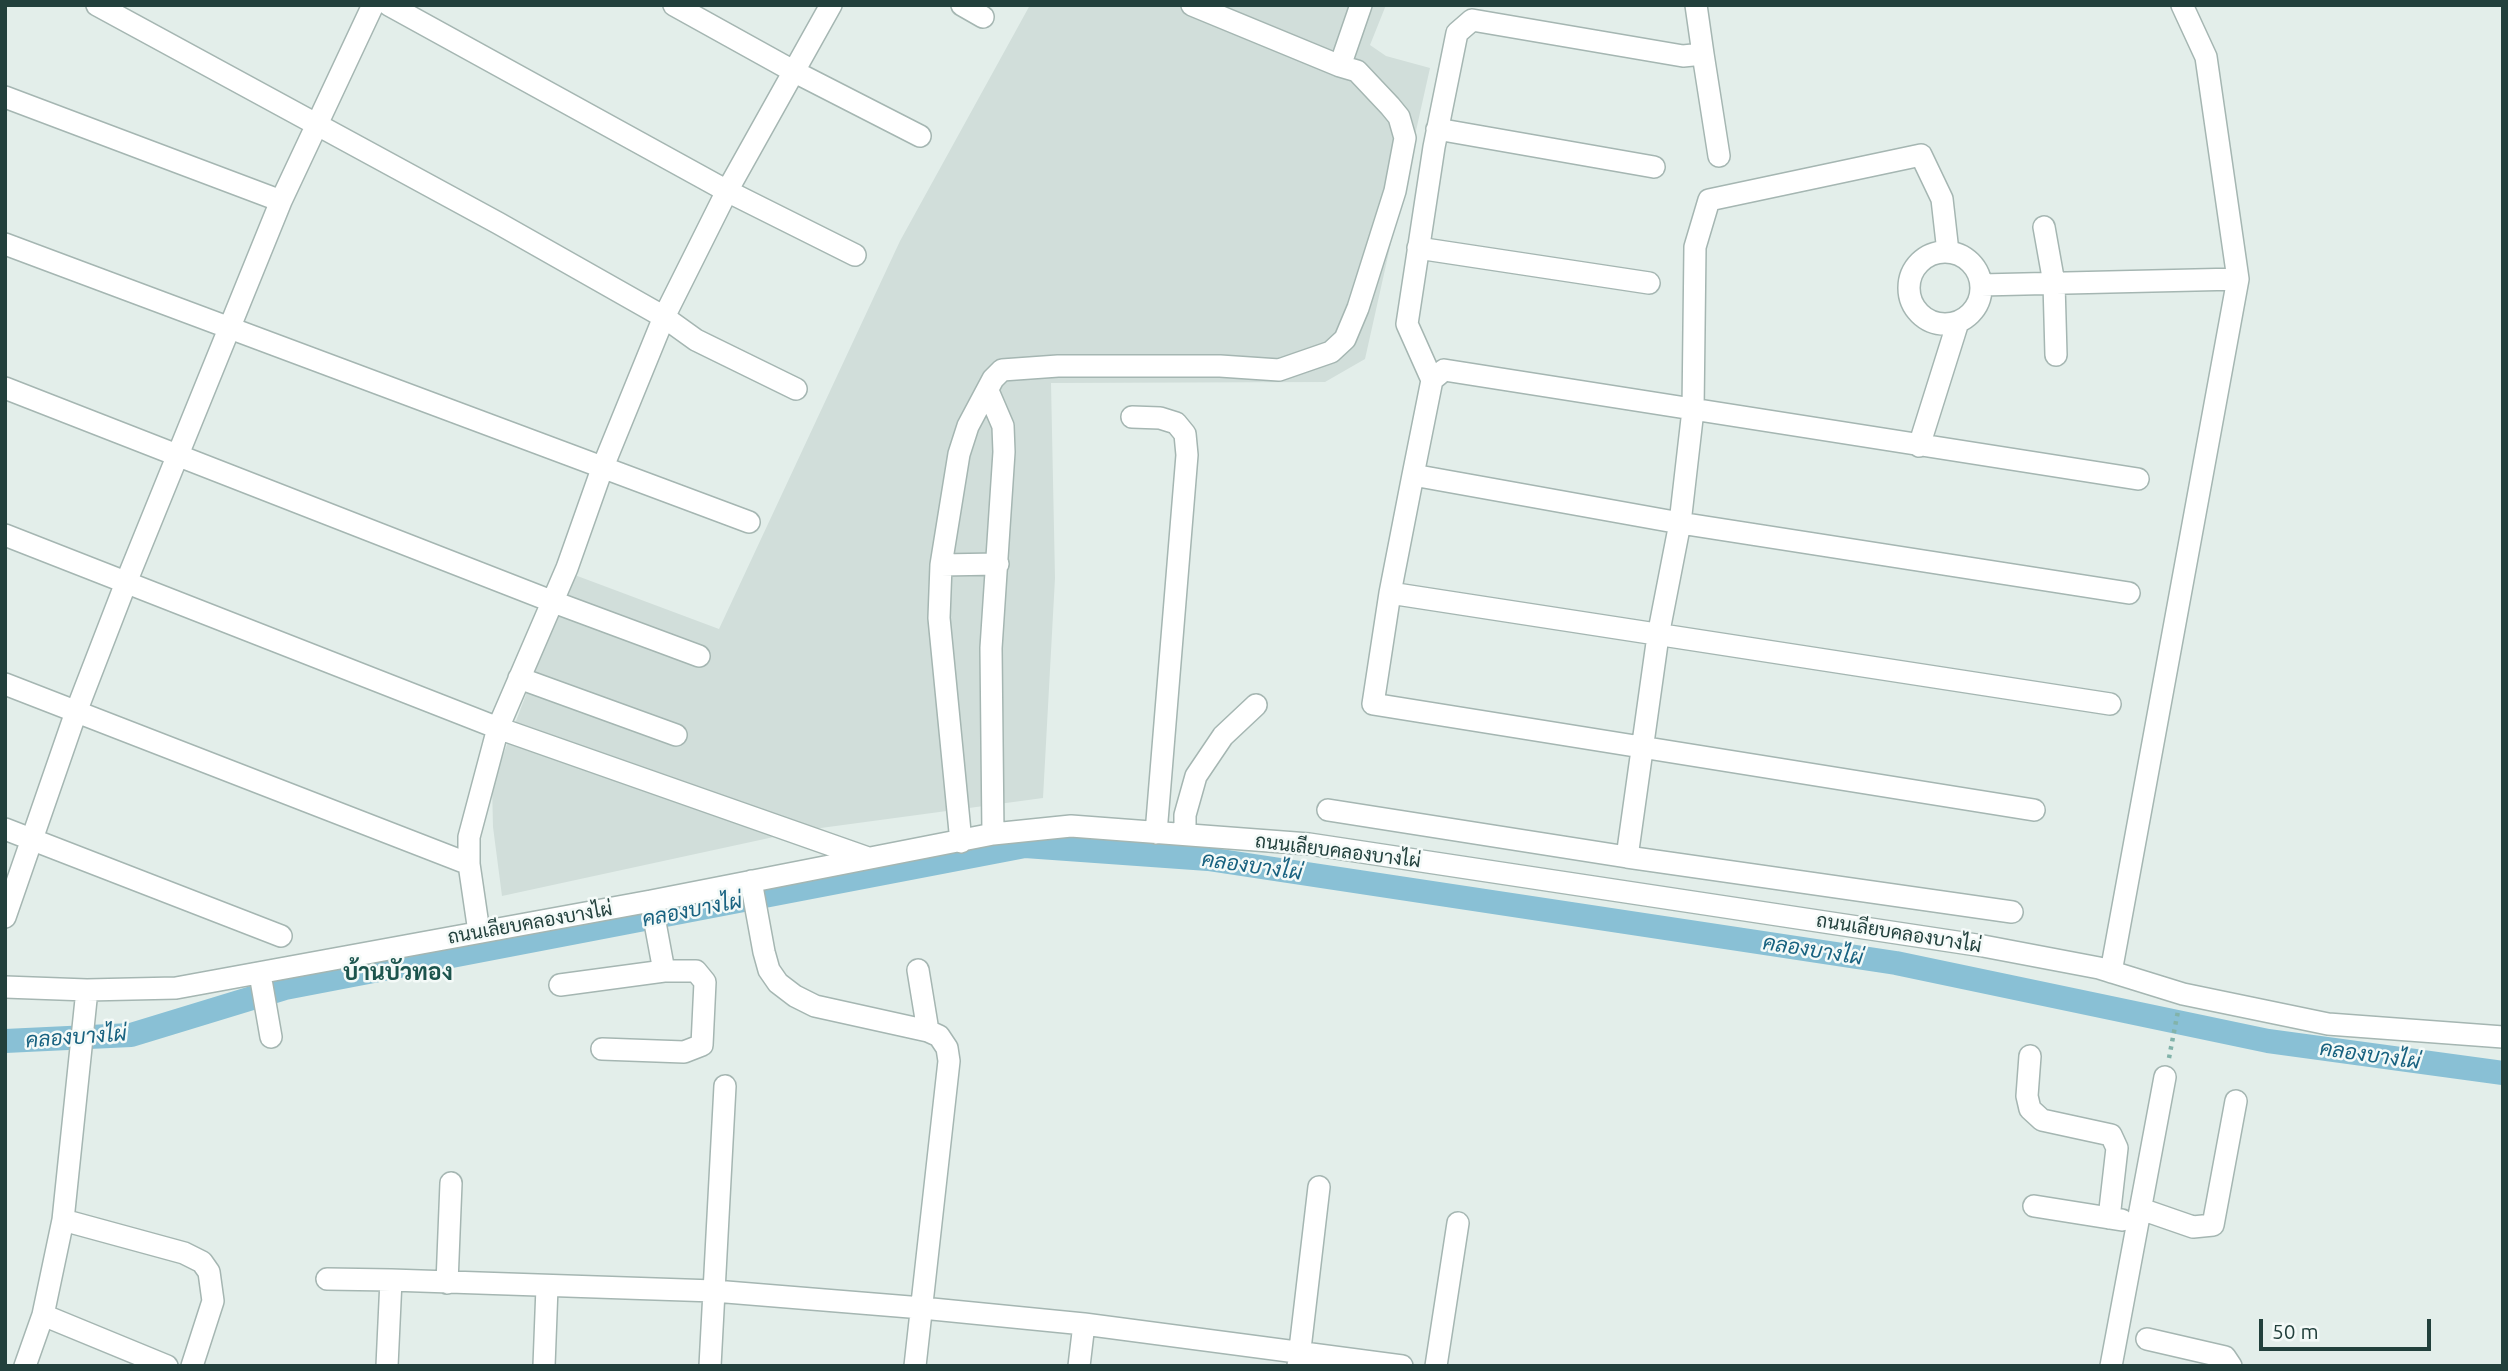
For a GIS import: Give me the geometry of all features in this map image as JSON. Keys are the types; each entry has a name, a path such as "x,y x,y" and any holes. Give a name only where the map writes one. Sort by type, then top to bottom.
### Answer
{"street":[{"path":"97,5 664,317 706,346 796,389"},
{"path":"5,917 34,840 76,712 127,580 281,201 373,5"},
{"path":"389,5 727,191 855,255"},
{"path":"674,5 793,71 920,136"},
{"path":"479,932 469,864 469,837 498,728 567,568 602,469 664,317 727,191 831,5"},
{"path":"962,5 983,17"},
{"path":"1340,66 1361,5"},
{"path":"1696,5 1719,156"},
{"path":"2111,972 2238,279 2206,57 2182,5"},
{"path":"961,842 939,618 941,565 959,454 968,426 1002,370 1220,366 1279,370 1331,352 1345,339 1358,308 1395,191 1405,138 1399,117 1357,72 1196,6"},
{"path":"1703,54 1683,56 1472,20 1457,33 1437,129 1407,324 1432,380 1391,593 1373,704 1642,745 2034,810"},
{"path":"5,97 281,201"},
{"path":"1437,129 1654,167"},
{"path":"1626,857 1658,636 1680,523 1693,410 1695,247 1709,200 1921,155 1942,199 1948,252"},
{"path":"2044,227 2054,283 2056,355"},
{"path":"5,244 749,522"},
{"path":"1418,248 1649,282"},
{"path":"1948,252 1971,262 1981,285 1975,308 1958,322 1946,324 1925,318 1916,310 1909,289 1916,267 1925,258 1948,252"},
{"path":"1981,285 2238,279"},
{"path":"1919,446 1958,322"},
{"path":"1432,380 1444,370 2138,480"},
{"path":"5,388 699,656"},
{"path":"988,391 1003,426 1004,478 991,648 993,834"},
{"path":"1132,416 1176,422 1185,434 1187,455 1156,833"},
{"path":"1413,475 1680,523 2129,593"},
{"path":"5,535 127,580 498,728 871,859"},
{"path":"941,565 998,564"},
{"path":"1391,593 2110,704"},
{"path":"519,678 676,735"},
{"path":"5,684 469,864"},
{"path":"1185,834 1185,815 1196,776 1223,736 1256,705"},
{"path":"1328,810 1626,857 2012,912"},
{"name":"ถนนเลียบคลองบางไผ่","path":"5,987 87,990 176,988 260,980 479,932 652,906 752,887 993,834 1035,827 1072,826 1322,846 1983,946 2111,972 2183,994 2328,1024 2503,1037"},
{"path":"5,829 281,936"},
{"path":"752,887 769,970 795,996 815,1006 928,1031 944,1042 949,1061 915,1366"},
{"path":"652,906 663,966"},
{"path":"560,985 663,966 701,974 706,994 702,1045 684,1052 602,1049"},
{"path":"919,970 928,1031"},
{"path":"260,980 271,1037"},
{"path":"25,1366 43,1315 63,1220 87,990"},
{"path":"2030,1056 2027,1096 2030,1110 2042,1120 2111,1135 2118,1149 2109,1218"},
{"path":"2111,1366 2165,1077"},
{"path":"710,1366 725,1086"},
{"path":"2034,1206 2109,1218 2139,1216 2193,1227 2213,1225 2236,1101"},
{"path":"447,1283 451,1183"},
{"path":"1300,1358 1319,1187"},
{"path":"63,1220 184,1253 201,1262 209,1272 213,1301 192,1366"},
{"path":"1436,1366 1458,1223"},
{"path":"327,1279 714,1291 1084,1324 1300,1358 1402,1366"},
{"path":"387,1366 390,1280"},
{"path":"544,1366 547,1287"},
{"path":"43,1315 167,1366"},
{"path":"1079,1366 1084,1324"},
{"path":"2147,1339 2225,1357 2231,1366"}],"path":[{"path":"2172,1048 2178,1009"}],"shaded area":[{"path":"1030,5 1386,5 1370,45 1386,56 1430,68 1365,359 1325,382 1051,383 1055,578 1043,798 806,830 502,896 493,827 492,784 572,574 719,629 900,241"}],"waterway":[{"name":"คลองบางไผ่","path":"5,1041 131,1035 285,988 1025,846 1208,859 1896,963 2268,1041 2503,1073"}],"district":[{"name":"บ้านบัวทอง","path":"398,972"}]}
